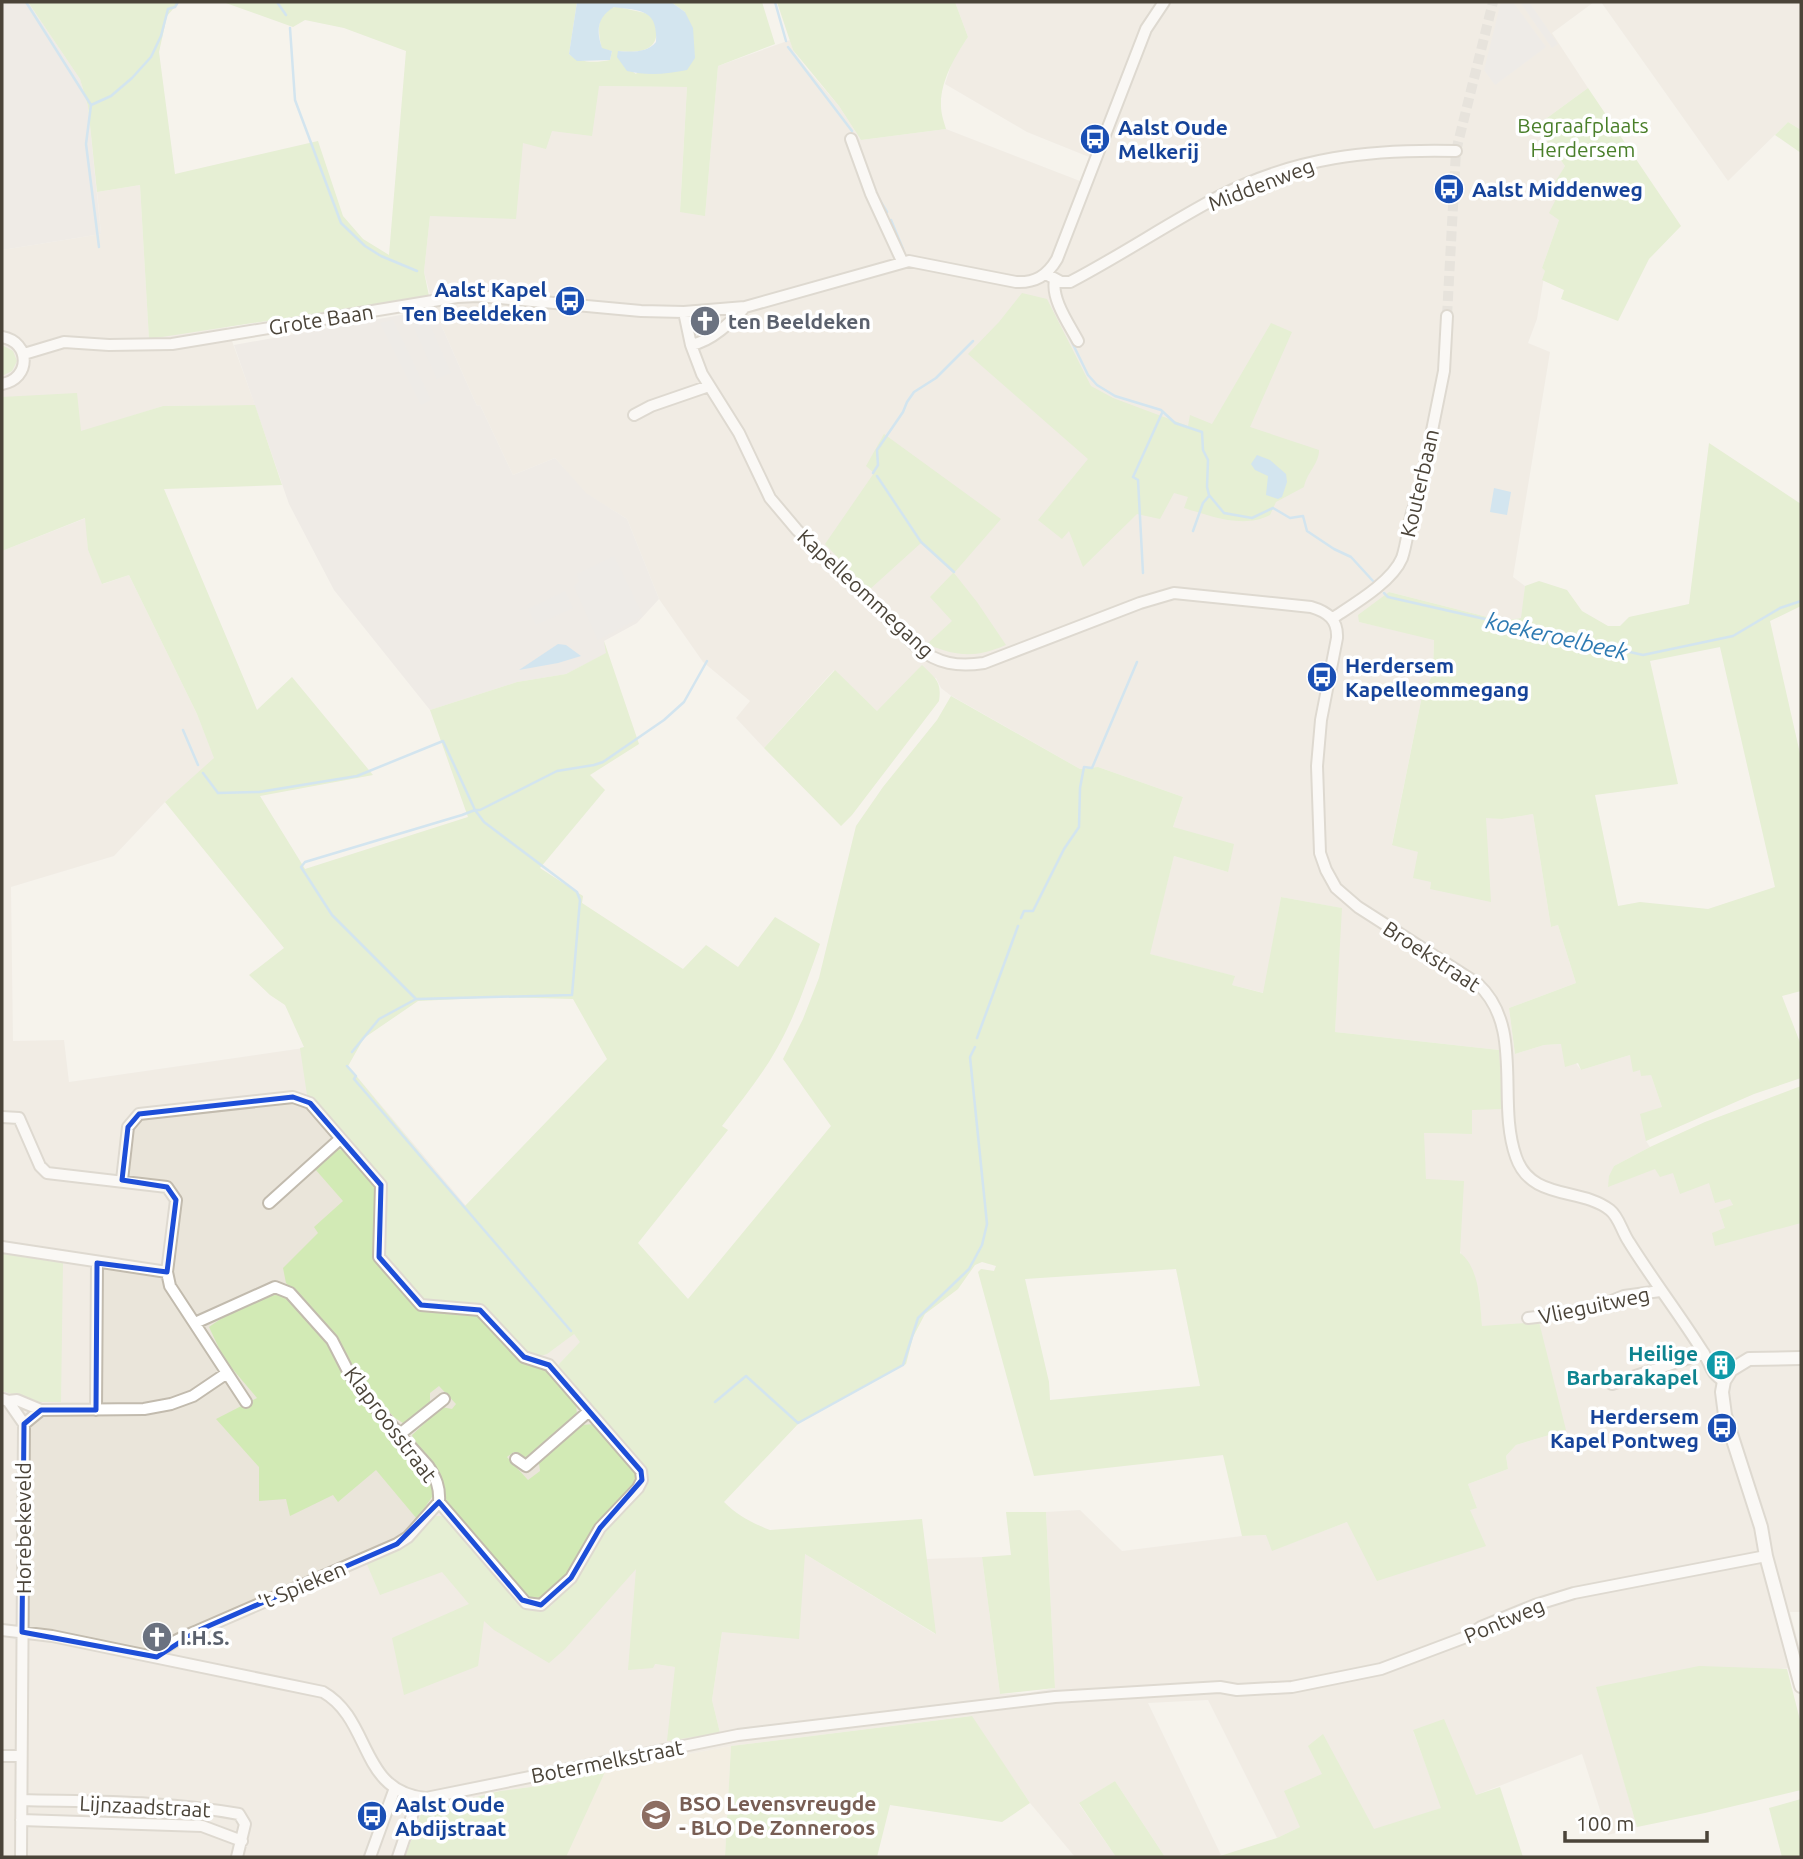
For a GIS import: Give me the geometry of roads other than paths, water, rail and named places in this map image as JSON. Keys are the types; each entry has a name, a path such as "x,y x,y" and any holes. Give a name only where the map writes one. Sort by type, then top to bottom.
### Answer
{"street":[{"path":"1078,341 1050,277 1146,29 1164,2"},
{"path":"851,139 871,194 902,261"},
{"name":"Middenweg","path":"1050,277 1070,282 1220,196 1284,170 1325,159 1371,152 1456,150"},
{"name":"Grote Baan","path":"24,354 64,342 109,345 172,344 478,296 641,311 684,312 745,307 902,261 918,261 1016,282 1050,277"},
{"name":"Grote Baan","path":"691,345 701,343 733,320 745,307"},
{"name":"Kapelleommegang","path":"684,312 691,345 709,386 739,433 770,498 917,647 937,660 958,666 984,663 1140,603 1174,593 1311,607 1333,618"},
{"name":"Kouterbaan","path":"1333,618 1390,576 1402,557 1414,505 1419,495 1444,371 1447,316"},
{"path":"2,337 12,340 24,354 21,373 9,383 2,384"},
{"path":"634,415 651,406 709,386"},
{"name":"Broekstraat","path":"1333,618 1337,638 1321,720 1317,766 1320,853 1326,870 1336,888 1357,907 1478,984 1491,996 1503,1024 1511,1137 1516,1159 1526,1174 1541,1186 1594,1202 1614,1214 1660,1291 1704,1353 1713,1374 1724,1381"},
{"name":"Klaproosstraat","path":"122,1180 128,1127 139,1114 293,1097 310,1103 381,1185 379,1257 421,1304 480,1310 524,1357 549,1365 641,1471 642,1480 638,1488 600,1528 571,1578 541,1605 533,1605 522,1600 439,1502 440,1491 436,1478 350,1375 332,1340 290,1293 275,1287 195,1323"},
{"path":"2,1117 19,1118 40,1166 47,1172 122,1180 167,1188 173,1193 176,1200 167,1272 170,1286 246,1402"},
{"path":"269,1203 341,1139"},
{"path":"2,1247 167,1272"},
{"path":"96,1410 97,1262"},
{"name":"Vlieguitweg","path":"1528,1318 1587,1311 1624,1296 1660,1291"},
{"path":"1612,1384 1704,1353"},
{"path":"1801,1358 1749,1359 1731,1370 1724,1381 1722,1392 1725,1415 1761,1527 1766,1556 1801,1686"},
{"path":"5,1400 18,1400 41,1410 144,1409 193,1396 227,1373"},
{"path":"400,1434 444,1399"},
{"path":"5,1400 24,1424 41,1410"},
{"path":"516,1460 527,1466 589,1411"},
{"name":"Horebekeveld","path":"22,1632 24,1424"},
{"name":"'t Spieken","path":"156,1657 158,1652 197,1631 408,1538 439,1502"},
{"name":"Pontweg","path":"977,1706 1133,1692 1220,1687 1237,1690 1292,1687 1338,1679 1381,1669 1466,1637 1481,1627 1535,1605 1574,1593 1766,1556"},
{"path":"2,1630 156,1657 323,1692 336,1699 349,1715 379,1775 395,1788 418,1798 398,1857"},
{"path":"21,1857 22,1632"},
{"name":"Botermelkstraat","path":"418,1798 436,1797 738,1735 977,1706"},
{"path":"2,1756 21,1756"},
{"path":"370,1857 395,1788"},
{"name":"Lijnzaadstraat","path":"21,1820 202,1826 243,1841 245,1824 239,1814 230,1812 121,1802 22,1800"},
{"path":"237,1857 243,1841"}],"water":[{"path":"577,2 671,2 685,12 693,28 695,58 687,70 650,74 627,71 617,57 618,51 644,50 652,46 656,42 656,31 651,17 646,14 614,7 604,15 599,25 602,48 612,51 610,60 577,61 569,54"},
{"path":"1257,455 1270,460 1286,474 1287,482 1282,497 1278,499 1266,495 1268,476 1255,470 1251,464"},
{"path":"1494,488 1511,492 1507,515 1490,512"},
{"path":"558,644 566,645 581,656 519,670"}],"waterway":[{"path":"26,2 91,105 86,144 99,247"},
{"path":"91,105 111,96 151,57 161,36 168,9 175,7 178,2"},
{"path":"277,2 286,15"},
{"path":"775,2 786,41"},
{"path":"290,28 295,100 341,223 365,246 417,271"},
{"path":"788,47 852,131"},
{"path":"856,138 876,194 887,212"},
{"path":"891,220 903,249"},
{"name":"koekeroelbeek","path":"1066,330 1088,375 1097,385 1115,396 1161,410 1175,423 1202,432 1203,450 1208,460 1209,495 1224,513 1252,518 1273,508 1290,518 1303,516 1307,531 1351,557 1373,581"},
{"path":"873,473 878,465 877,450 914,392 936,378 973,341"},
{"path":"1143,573 1138,480 1133,477 1162,413"},
{"path":"877,476 921,542 954,572"},
{"path":"1193,531 1203,503 1209,496"},
{"name":"koekeroelbeek","path":"1384,593 1388,597 1643,655 1733,636 1780,608 1801,601"},
{"path":"352,1052 379,1019 416,999 332,915 301,867 305,862 480,810 557,771 603,762 664,720 684,702 707,661"},
{"path":"1021,918 1024,911 1033,911 1064,849 1079,827 1080,788 1084,767 1092,768 1137,662"},
{"path":"183,730 198,765"},
{"path":"203,773 218,793 259,792 357,776 443,741 475,810 484,822 577,892 580,900 572,995 417,999"},
{"path":"977,1038 1018,926"},
{"path":"715,1402 746,1376 798,1423 903,1365 918,1318 969,1269 982,1245 987,1224 970,1057 975,1047"},
{"path":"347,1066 356,1076 354,1079 571,1331"}],"tunnel":[{"path":"1447,316 1456,151 1493,2"}],"place":[{"name":"Aalst Oude Melkerij","path":"1095,139"},
{"name":"Aalst Middenweg","path":"1449,189"},
{"name":"Aalst Kapel Ten Beeldeken","path":"570,301"},
{"name":"ten Beeldeken","path":"705,321"},
{"name":"Herdersem Kapelleommegang","path":"1322,677"},
{"name":"Heilige Barbarakapel","path":"1721,1365"},
{"name":"Herdersem Kapel Pontweg","path":"1722,1428"},
{"name":"I.H.S.","path":"157,1637"},
{"name":"BSO Levensvreugde - BLO De Zonneroos","path":"656,1815"},
{"name":"Aalst Oude Abdijstraat","path":"372,1816"}],"park label":[{"name":"Begraafplaats Herdersem","path":"1583,137"}]}
